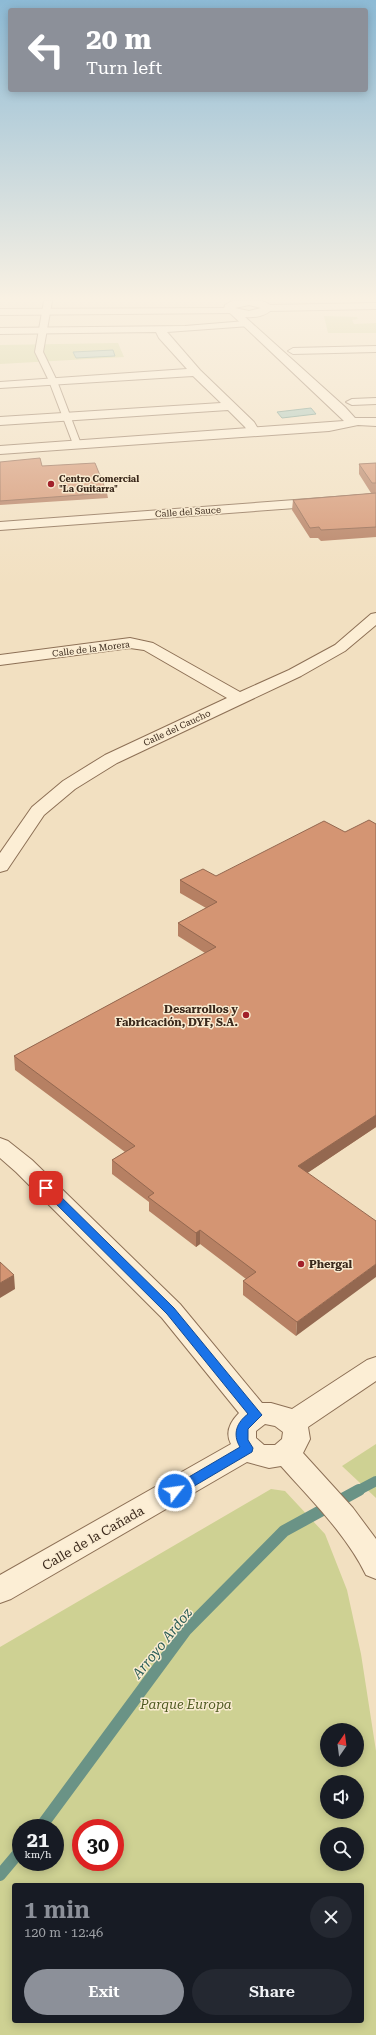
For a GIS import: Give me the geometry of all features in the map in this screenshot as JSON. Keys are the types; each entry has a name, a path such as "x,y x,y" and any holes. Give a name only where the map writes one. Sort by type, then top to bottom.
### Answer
{"street":[{"path":"59,396 77,444"},
{"path":"220,396 250,425 254,432"},
{"path":"326,396 360,431"},
{"path":"0,457 360,431 373,421 345,396"},
{"path":"352,402 376,401"},
{"path":"0,421 230,406"},
{"path":"0,450 254,432 360,431"},
{"name":"Calle del Sauce","path":"0,526 376,498"},
{"name":"Calle del Caucho","path":"0,866 38,811 69,785 111,759 296,673 340,648 376,617"},
{"name":"Calle de la Morera","path":"0,660 130,643 148,646 240,699"},
{"path":"0,1146 24,1166 170,1311 256,1415"},
{"path":"292,1423 376,1367"},
{"path":"274,1413 283,1416 292,1423 296,1430 296,1439 293,1447 286,1453 266,1457 256,1454 247,1448 242,1441 242,1429 246,1421 256,1415 274,1413"},
{"name":"Calle de la Cañada","path":"0,1590 247,1448"},
{"path":"286,1453 343,1516 374,1560 376,1566"}],"green space":[{"path":"376,1444 376,1498 342,1466"},
{"name":"Parque Europa","path":"271,1489 285,1491 325,1534 347,1590 361,1654 376,1751 376,2035 0,2035 0,1647"}],"shaded area":[{"path":"311,408 316,414 282,418 277,412"}],"building":[{"name":"Centro Comercial \"La Guitarra\"","path":"40,458 42,466 95,463 107,493 0,501 0,462"},
{"path":"376,463 376,483 372,483 359,464"},
{"path":"376,493 376,527 321,530 319,527 310,528 293,500"},
{"name":"Desarrollos y Fabricación, DYF, S.A.","path":"369,820 376,824 376,1115 298,1166 376,1221 376,1264 297,1322 243,1281 256,1272 200,1230 196,1233 148,1197 154,1193 112,1160 135,1146 14,1056 216,947 178,923 217,902 180,880 203,869 216,876 324,821 345,832"},
{"path":"0,1262 14,1275 0,1283"}],"waterway":[{"name":"Arroyo Ardoz","path":"357,1491 376,1481"},
{"name":"Arroyo Ardoz","path":"47,1819 186,1630 284,1531 359,1490"},
{"name":"Arroyo Ardoz","path":"0,1875 12,1861"}],"place":[{"name":"Centro Comercial \"La Guitarra\"","path":"51,484"},
{"name":"Desarrollos y Fabricación, DYF, S.A.","path":"246,1015"},
{"name":"Phergal","path":"301,1264"}],"route":[{"path":"46,1188 170,1311 256,1415 246,1421 242,1429 242,1441 247,1448 175,1491"}]}
